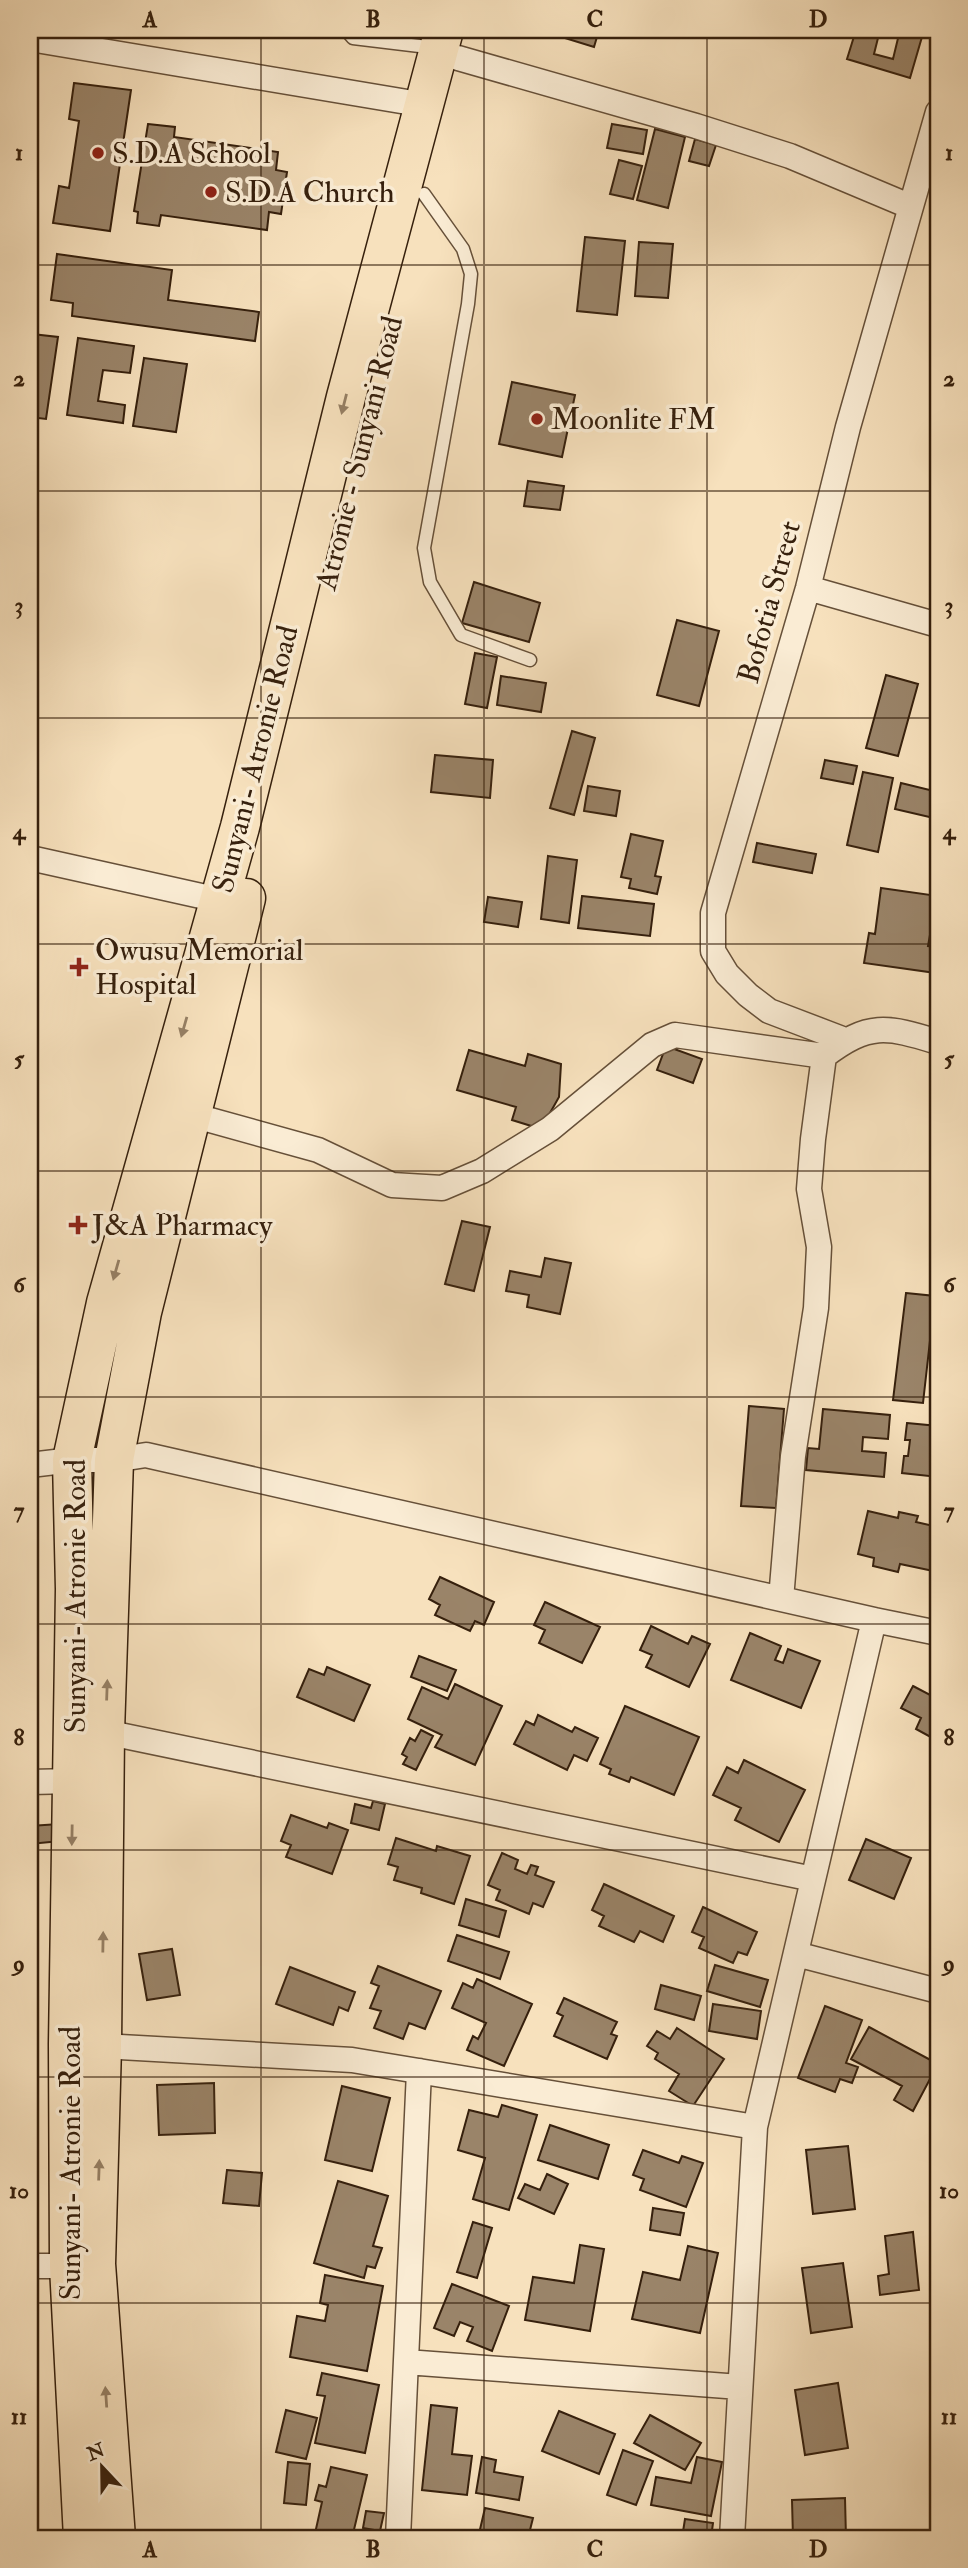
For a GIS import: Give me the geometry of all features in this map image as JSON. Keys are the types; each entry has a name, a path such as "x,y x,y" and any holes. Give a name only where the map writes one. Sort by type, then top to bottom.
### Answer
{"highway":[{"name":"Sunyani- Atronie Road","path":"83,2538 68,2266 68,2044 75,1589 72,1460 106,1303 240,827 346,397 425,105 452,42"},
{"name":"Atronie - Sunyani Road","path":"116,2538 96,2264 102,2046 105,1732 114,1460 142,1312 424,194 452,42"}],"street":[{"path":"30,39 425,105"},
{"path":"452,42 790,156 909,206"},
{"name":"Bofotia Street","path":"845,1040 769,1011 748,995 727,974 713,951 713,913 808,588 848,427 938,111"},
{"path":"808,588 938,625"},
{"path":"30,858 219,900"},
{"path":"781,1599 793,1456 816,1308 819,1247 809,1189 824,1056 845,1040 881,1028 938,1042"},
{"path":"192,1115 318,1150 393,1185 442,1188 482,1171 550,1129 652,1045 675,1035 824,1056"},
{"path":"30,1465 72,1460 114,1460 146,1455 938,1633"},
{"path":"732,2538 755,2127 874,1620"},
{"path":"105,1732 813,1880"},
{"path":"30,1782 74,1782"},
{"path":"796,1954 938,1991"},
{"path":"102,2046 352,2060 755,2127"},
{"path":"398,2538 419,2071"},
{"path":"30,2266 68,2266"},
{"path":"406,2362 740,2387"}],"lane":[{"path":"346,30 353,38 452,42"},
{"path":"424,194 463,249 471,274 468,304 424,548 430,582 461,635 530,660"}],"building":[{"path":"170,30 214,30 213,34"},
{"path":"539,30 599,30 594,47"},
{"path":"856,30 880,30 874,54 893,59 900,30 924,30 910,78 847,59"},
{"name":"S.D.A School","path":"74,83 131,90 110,231 53,223 59,186 69,188 79,121 69,119"},
{"name":"S.D.A Church","path":"148,124 175,127 174,137 278,152 276,170 287,172 281,214 269,212 267,230 161,215 159,226 137,223 138,212 134,211"},
{"path":"612,124 647,130 643,154 607,148"},
{"path":"655,129 685,137 668,208 637,200"},
{"path":"695,139 716,145 709,166 689,161"},
{"path":"619,160 642,166 633,199 610,194"},
{"path":"585,237 625,241 617,315 577,311"},
{"path":"639,242 673,244 668,298 635,296"},
{"path":"57,254 172,270 168,300 259,312 255,341 72,316 73,303 51,300"},
{"path":"32,334 58,337 46,419 30,417"},
{"path":"78,338 134,346 130,373 103,370 98,401 125,405 123,423 67,415"},
{"path":"144,358 187,364 176,432 133,426"},
{"name":"Moonlite FM","path":"512,382 575,395 562,457 499,444"},
{"path":"528,481 564,486 560,510 524,506"},
{"path":"474,582 540,603 529,642 462,623"},
{"path":"677,620 719,631 699,706 657,695"},
{"path":"475,653 497,657 487,708 465,704"},
{"path":"886,675 918,684 898,756 866,748"},
{"path":"501,676 546,683 541,712 497,705"},
{"path":"572,731 595,738 574,815 550,808"},
{"path":"435,755 493,760 490,798 431,792"},
{"path":"825,760 857,766 853,784 821,778"},
{"path":"863,772 893,778 878,852 847,845"},
{"path":"901,783 938,792 938,819 895,809"},
{"path":"588,786 620,791 616,816 584,811"},
{"path":"631,834 663,841 655,876 661,877 657,894 629,888 631,879 621,877"},
{"path":"757,843 816,854 812,873 753,862"},
{"path":"548,856 577,860 569,923 541,919"},
{"path":"881,888 938,896 938,918 933,918 928,946 938,947 936,973 864,963 869,933 875,934"},
{"path":"582,896 654,904 650,936 578,928"},
{"path":"488,897 522,902 518,927 484,922"},
{"path":"666,1046 702,1059 693,1083 657,1070"},
{"path":"469,1050 525,1066 528,1054 561,1064 559,1097 541,1129 512,1120 516,1107 457,1090"},
{"path":"462,1221 490,1227 474,1291 445,1284"},
{"path":"545,1258 571,1263 560,1314 527,1307 529,1295 506,1291 510,1271 541,1277"},
{"path":"906,1293 935,1296 923,1403 893,1400"},
{"path":"749,1406 784,1409 776,1508 741,1506"},
{"path":"823,1409 890,1415 888,1439 863,1437 862,1451 886,1453 884,1477 806,1470 808,1448 819,1449"},
{"path":"907,1423 938,1426 938,1477 902,1473 910,1440 905,1440"},
{"path":"868,1511 898,1518 899,1512 918,1516 916,1522 938,1527 938,1572 900,1564 898,1572 873,1566 874,1558 858,1554"},
{"path":"440,1577 494,1602 484,1625 475,1621 470,1631 435,1615 440,1605 429,1599"},
{"path":"545,1602 600,1627 582,1663 539,1643 545,1630 534,1625"},
{"path":"651,1626 688,1644 692,1636 710,1644 689,1687 646,1667 652,1655 640,1650"},
{"path":"750,1633 781,1646 775,1660 783,1663 788,1649 820,1661 801,1708 731,1680"},
{"path":"419,1656 456,1670 447,1691 411,1677"},
{"path":"327,1667 370,1685 354,1721 297,1697 309,1669 324,1675"},
{"path":"455,1684 502,1706 475,1765 435,1747 442,1735 408,1719 422,1687 448,1699"},
{"path":"913,1686 938,1699 938,1741 916,1729 921,1718 901,1708"},
{"path":"625,1706 699,1737 674,1795 631,1777 629,1782 609,1774 611,1769 600,1764"},
{"path":"538,1715 572,1732 575,1727 598,1738 587,1761 574,1755 567,1770 514,1744 526,1721 534,1725"},
{"path":"421,1730 433,1736 416,1770 403,1764 407,1757 402,1754 410,1738 415,1741"},
{"path":"744,1760 805,1790 779,1842 735,1820 741,1808 713,1795 727,1767 738,1773"},
{"path":"373,1801 385,1804 379,1830 351,1823 355,1804 371,1808"},
{"path":"291,1815 327,1828 329,1823 348,1830 332,1874 286,1857 291,1845 281,1841"},
{"path":"59,1824 60,1841 30,1844 30,1826"},
{"path":"396,1838 436,1851 437,1846 470,1856 454,1904 421,1893 422,1888 394,1880 398,1867 388,1864"},
{"path":"866,1839 911,1858 894,1899 849,1880"},
{"path":"502,1853 518,1860 515,1869 527,1874 531,1865 538,1867 535,1875 554,1882 543,1907 533,1903 529,1914 496,1900 500,1890 488,1885"},
{"path":"604,1884 674,1916 663,1942 640,1931 634,1942 599,1926 604,1916 592,1910"},
{"path":"466,1899 506,1911 499,1937 459,1925"},
{"path":"703,1907 757,1932 747,1955 738,1952 733,1963 699,1948 704,1937 692,1932"},
{"path":"457,1935 509,1952 500,1979 448,1961"},
{"path":"172,1949 180,1995 147,2000 139,1954"},
{"path":"715,1965 768,1980 760,2007 707,1991"},
{"path":"378,1966 441,1991 425,2029 409,2023 403,2039 374,2028 381,2011 370,2008 379,1986 371,1983"},
{"path":"290,1967 355,1992 348,2011 339,2007 333,2025 276,2004"},
{"path":"477,1979 532,2004 504,2066 467,2050 473,2036 478,2039 486,2023 452,2008 463,1983 473,1988"},
{"path":"661,1985 701,1996 694,2020 655,2009"},
{"path":"564,1998 617,2022 611,2034 617,2036 607,2059 554,2036 563,2016 557,2013"},
{"path":"713,2004 761,2011 757,2039 709,2031"},
{"path":"825,2006 862,2020 846,2063 858,2067 852,2083 840,2079 835,2092 798,2078"},
{"path":"869,2027 938,2064 913,2111 894,2100 902,2086 851,2059"},
{"path":"677,2028 724,2059 693,2106 669,2091 679,2074 655,2059 658,2053 647,2046 657,2031 670,2039"},
{"path":"214,2083 215,2133 159,2135 157,2085"},
{"path":"342,2086 390,2098 372,2171 325,2160"},
{"path":"30,2101 34,2101 34,2132 30,2132"},
{"path":"502,2105 537,2115 509,2210 473,2199 485,2158 458,2150 469,2110 498,2117"},
{"path":"550,2125 609,2145 598,2179 538,2160"},
{"path":"848,2146 855,2209 813,2214 806,2150"},
{"path":"643,2150 679,2163 682,2156 703,2163 686,2207 640,2190 644,2179 633,2175"},
{"path":"227,2170 262,2173 259,2206 223,2203"},
{"path":"547,2174 568,2184 554,2214 518,2198 525,2184 540,2190"},
{"path":"338,2181 388,2196 373,2246 382,2248 375,2268 367,2266 364,2278 314,2263"},
{"path":"653,2208 684,2213 680,2235 650,2230"},
{"path":"473,2222 492,2228 477,2278 457,2272"},
{"path":"913,2232 919,2290 880,2295 878,2276 889,2274 885,2236"},
{"path":"580,2245 604,2249 590,2331 525,2320 533,2277 574,2283"},
{"path":"688,2246 718,2253 700,2333 632,2319 643,2272 680,2280"},
{"path":"843,2263 852,2327 811,2333 802,2268"},
{"path":"325,2275 383,2286 367,2371 290,2357 297,2316 325,2321 328,2305 320,2303"},
{"path":"452,2284 509,2306 492,2351 467,2341 473,2327 460,2322 454,2336 434,2328"},
{"path":"322,2373 379,2385 365,2453 315,2443 325,2396 317,2395"},
{"path":"838,2383 848,2448 805,2455 795,2390"},
{"path":"431,2405 457,2408 452,2454 472,2456 467,2495 422,2490"},
{"path":"286,2410 317,2418 306,2459 276,2452"},
{"path":"559,2411 615,2434 599,2474 542,2451"},
{"path":"650,2415 701,2443 685,2470 634,2443"},
{"path":"623,2450 653,2461 636,2505 607,2495"},
{"path":"482,2457 496,2460 494,2472 523,2477 519,2500 476,2493"},
{"path":"697,2457 722,2462 711,2516 651,2505 656,2477 691,2483"},
{"path":"288,2462 310,2464 306,2505 284,2503"},
{"path":"331,2467 367,2475 352,2538 314,2538 322,2502 315,2500 319,2485 326,2487"},
{"path":"845,2498 846,2538 793,2538 792,2500"},
{"path":"485,2508 533,2518 528,2538 478,2538"},
{"path":"366,2511 384,2513 380,2531 363,2528"},
{"path":"685,2519 713,2523 711,2538 682,2538"}],"place":[{"name":"S.D.A School","path":"98,153"},
{"name":"S.D.A Church","path":"211,192"},
{"name":"Moonlite FM","path":"537,419"},
{"name":"Owusu Memorial Hospital","path":"79,967"},
{"name":"J&A Pharmacy","path":"78,1225"}]}
